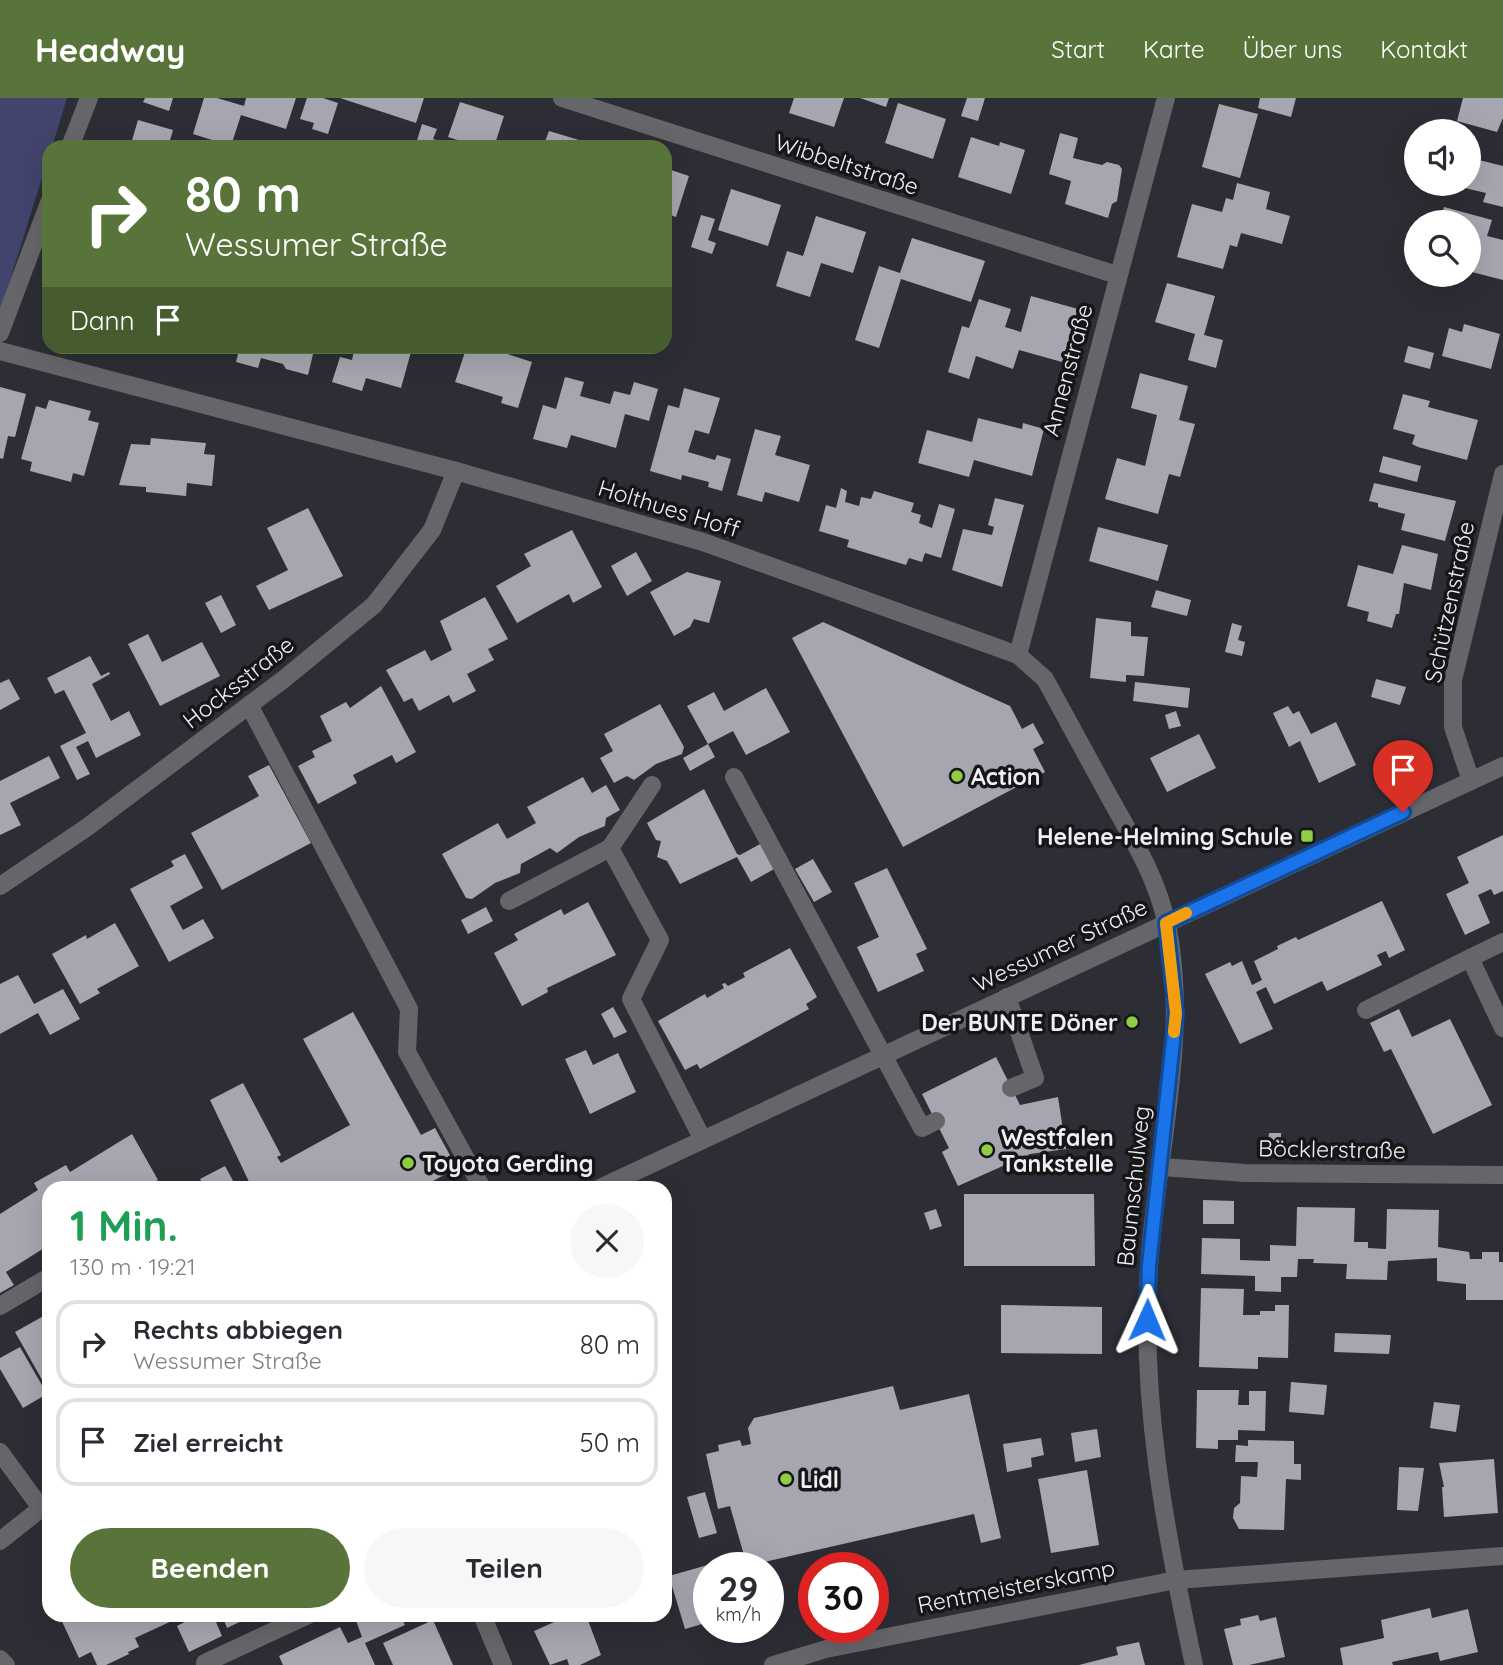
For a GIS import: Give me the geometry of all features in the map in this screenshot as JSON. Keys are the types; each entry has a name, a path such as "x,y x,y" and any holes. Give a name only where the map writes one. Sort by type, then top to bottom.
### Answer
{"street":[{"path":"73,140 89,98"},
{"name":"Wibbeltstraße","path":"562,98 1117,275"},
{"name":"Annenstraße","path":"1018,655 1166,98"},
{"path":"0,332 42,221"},
{"name":"Holthues Hoff","path":"0,351 456,471 703,542 1018,655 1045,679 1154,877 1166,923"},
{"name":"Hocksstraße","path":"0,887 86,828 249,705 374,605 432,530 456,471"},
{"name":"Schützenstraße","path":"1471,780 1453,727 1453,680 1503,474"},
{"path":"249,705 409,1009 407,1052 478,1181"},
{"name":"Wessumer Straße","path":"615,1181 1503,766"},
{"path":"734,777 922,1128 936,1121"},
{"path":"509,901 610,848 652,785"},
{"path":"610,848 660,940 631,999 703,1140"},
{"name":"Baumschulweg","path":"1166,923 1176,1013 1149,1265 1146,1348 1156,1452 1176,1580"},
{"path":"1366,1010 1503,942"},
{"path":"1470,958 1503,1028"},
{"path":"1007,997 1035,1078 1011,1088"},
{"name":"Böcklerstraße","path":"1161,1167 1245,1173 1503,1175"},
{"path":"0,1306 42,1281"},
{"path":"0,1452 42,1501"},
{"path":"0,1541 42,1507"},
{"name":"Rentmeisterskamp","path":"773,1665 827,1657 1176,1580 1503,1556"},
{"path":"1176,1580 1194,1665"},
{"path":"205,1663 293,1622"},
{"path":"485,1622 503,1665"},
{"path":"0,1659 6,1665"}],"shaded area":[{"path":"0,98 67,98 54,140 42,140 42,178 0,312"}],"building":[{"path":"145,98 173,98 169,111 143,102"},
{"path":"204,98 217,98 244,106 246,98 296,98 286,129 241,115 233,140 212,140 193,134"},
{"path":"307,98 323,98 338,103 328,134 312,129 314,123 300,119"},
{"path":"340,98 424,98 416,123"},
{"path":"794,98 844,98 834,127 789,113"},
{"path":"860,98 889,98 886,107"},
{"path":"967,98 985,98 978,121 961,116"},
{"path":"1260,98 1296,98 1291,117 1258,108"},
{"path":"1463,98 1503,98 1503,118 1497,132 1481,128 1481,119 1458,119"},
{"path":"460,102 504,116 496,140 457,140 448,137"},
{"path":"898,103 946,119 933,159 885,143"},
{"path":"1219,104 1258,114 1240,178 1202,167"},
{"path":"138,120 173,130 170,140 132,140"},
{"path":"422,124 437,129 433,139 436,140 417,140"},
{"path":"549,131 579,140 546,140"},
{"path":"1060,133 1078,138 1073,158 1102,165 1107,162 1119,165 1122,169 1117,201 1112,204 1108,218 1065,204 1071,181 1049,174"},
{"path":"971,137 999,146 1000,142 1025,150 1011,194 958,177"},
{"path":"1481,160 1503,166 1503,207 1483,202 1486,193 1481,192"},
{"path":"672,170 689,176 676,217 672,216"},
{"path":"1237,183 1270,192 1266,209 1290,216 1282,244 1241,233 1237,247 1230,245 1223,269 1177,257 1192,204 1222,212 1226,198 1233,200"},
{"path":"731,189 781,205 768,246 718,230"},
{"path":"701,215 715,219 708,240 716,243 712,254 691,247"},
{"path":"816,216 866,232 853,273 821,263 810,297 776,286 787,251 803,256"},
{"path":"1481,217 1492,220 1487,236 1503,240 1503,280 1481,274"},
{"path":"912,238 985,261 971,302 901,279 879,348 855,340 879,266 900,273"},
{"path":"1167,283 1215,296 1204,335 1223,340 1216,368 1188,360 1195,334 1155,322"},
{"path":"1031,296 1078,309 1062,362 1019,350 1013,369 976,356 969,379 948,372 962,326 969,328 979,299 1011,309 1005,327 1021,332"},
{"path":"1464,324 1500,334 1491,369 1442,356 1449,328 1462,332"},
{"path":"1408,346 1434,353 1430,369 1404,362"},
{"path":"238,354 313,354 308,375 261,358 258,368 236,362"},
{"path":"353,354 410,354 401,388 366,378 362,391 332,382 340,357 352,360"},
{"path":"464,354 508,354 532,362 518,408 501,403 503,397 455,382"},
{"path":"1140,373 1188,386 1179,420 1195,424 1180,477 1169,474 1158,514 1105,499 1117,458 1145,466 1157,415 1131,408"},
{"path":"565,377 584,382 580,396 610,404 614,391 630,395 634,382 658,389 649,421 625,414 616,448 571,435 567,448 533,439 543,405 556,409"},
{"path":"0,387 26,394 15,437 8,436 3,459 0,458"},
{"path":"684,388 720,398 709,434 695,430 688,452 715,460 717,455 731,459 722,491 708,487 709,482 682,475 681,480 650,471 668,405 679,408"},
{"path":"1403,394 1430,401 1428,407 1478,420 1467,460 1418,447 1412,444 1415,435 1393,429"},
{"path":"49,400 91,411 88,420 99,423 84,476 73,473 71,482 30,471 32,462 21,459 36,406 46,409"},
{"path":"978,418 1022,429 1023,423 1044,429 1032,476 974,460 969,477 918,463 927,430 972,442"},
{"path":"755,429 781,436 775,455 810,465 799,502 765,492 762,502 737,495"},
{"path":"151,438 206,443 204,454 215,455 212,486 187,483 186,496 146,492 146,487 119,485 131,444 150,445"},
{"path":"1383,456 1421,466 1417,482 1379,472"},
{"path":"1374,483 1456,501 1445,541 1401,530 1405,514 1378,507 1378,503 1369,501"},
{"path":"841,488 847,491 845,502 859,506 861,497 871,499 874,491 914,503 911,512 921,515 919,523 932,528 939,504 955,509 941,558 925,553 922,562 909,558 906,565 847,547 849,540 819,531 826,505 836,508"},
{"path":"995,498 1024,505 1002,587 952,570 963,529 992,535 994,527 988,525"},
{"path":"308,508 343,576 269,610 256,586 288,570 267,528"},
{"path":"1098,527 1168,545 1158,581 1089,561"},
{"path":"572,530 602,587 573,603 569,594 517,623 496,586 531,566 524,554"},
{"path":"1402,545 1438,554 1431,590 1404,583 1399,614 1396,614 1392,628 1367,621 1369,612 1347,606 1358,565 1393,574"},
{"path":"636,552 652,581 627,596 611,566"},
{"path":"687,572 721,581 709,623 694,619 690,627 674,636 650,592"},
{"path":"1156,590 1191,600 1187,616 1151,607"},
{"path":"221,595 236,625 221,633 205,603"},
{"path":"485,597 508,639 488,649 494,660 467,674 476,691 453,703 449,695 419,711 412,698 404,702 386,670 425,650 431,661 452,650 440,621"},
{"path":"1096,618 1131,622 1131,636 1148,637 1144,676 1126,675 1126,682 1090,678"},
{"path":"823,622 1010,706 1022,729 1033,723 1044,743 1033,749 1045,772 903,847 792,638"},
{"path":"1232,623 1242,626 1238,640 1245,642 1242,656 1225,652"},
{"path":"148,634 162,662 202,642 220,676 160,706 128,644"},
{"path":"90,656 101,676 109,672 110,674 92,684 111,721 129,711 141,735 96,758 88,741 76,747 90,774 77,780 60,746 86,733 64,690 55,694 47,678"},
{"path":"9,679 20,699 0,710 0,683"},
{"path":"1376,679 1406,687 1400,705 1371,697"},
{"path":"1135,682 1190,688 1188,708 1133,701"},
{"path":"381,686 416,752 396,763 392,755 353,775 357,783 318,804 298,766 315,757 312,751 332,741 320,716 346,702 350,708"},
{"path":"766,688 790,732 746,755 733,731 708,744 687,706 714,692 724,711"},
{"path":"660,704 684,747 682,754 656,764 634,780 627,776 614,783 600,758 613,751 604,734"},
{"path":"1288,706 1293,714 1299,711 1311,734 1336,722 1356,765 1319,783 1300,741 1289,747 1273,713"},
{"path":"1176,711 1181,726 1169,729 1165,715"},
{"path":"1199,734 1216,768 1167,792 1150,758"},
{"path":"708,744 715,757 690,771 683,758"},
{"path":"49,756 60,778 10,803 21,825 0,835 0,781"},
{"path":"269,765 311,843 222,890 191,833 259,796 248,776"},
{"path":"583,777 592,793 606,785 620,810 606,818 605,826 579,837 557,853 550,848 521,864 520,873 495,883 472,899 466,898 442,854 498,823 507,839 536,823 527,807"},
{"path":"704,789 737,854 740,855 762,843 776,868 751,882 737,857 680,884 667,861 657,857 661,841 656,840 647,823"},
{"path":"1503,835 1503,891 1494,895 1491,889 1478,895 1490,923 1465,935 1446,894 1469,883 1457,857"},
{"path":"185,854 203,888 170,906 183,930 203,919 214,938 169,962 130,889 174,866 171,861"},
{"path":"813,859 832,892 814,902 795,869"},
{"path":"887,868 927,949 916,954 924,971 878,992 857,947 879,937 854,883"},
{"path":"1382,901 1405,950 1389,958 1386,951 1377,955 1382,965 1327,991 1322,981 1274,1004 1266,987 1256,992 1273,1029 1240,1044 1205,974 1230,962 1232,966 1242,961 1252,985 1262,980 1254,961 1278,949 1277,946 1296,937 1298,940"},
{"path":"588,902 616,955 547,988 548,992 522,1006 494,953 518,940 514,934 561,909 564,915"},
{"path":"486,907 493,921 468,934 461,920"},
{"path":"115,923 139,966 97,989 100,993 80,1004 52,954"},
{"path":"790,948 817,997 806,1004 809,1009 700,1069 697,1064 685,1070 658,1021 705,994 707,998 724,988 722,984 728,986 745,977 743,973"},
{"path":"18,975 34,1004 63,989 80,1019 50,1035 38,1013 0,1034 0,984"},
{"path":"613,1007 627,1032 614,1038 601,1014"},
{"path":"1399,1009 1412,1037 1450,1019 1492,1105 1433,1134 1391,1049 1384,1052 1370,1023"},
{"path":"353,1012 421,1135 435,1128 457,1168 433,1181 249,1181 210,1100 243,1083 281,1155 277,1157 281,1163 350,1125 303,1039"},
{"path":"586,1050 593,1065 618,1053 636,1092 590,1114 565,1059"},
{"path":"996,1057 1020,1105 1058,1097 1066,1149 1030,1154 958,1186 942,1152 949,1148 922,1094"},
{"path":"1269,1133 1281,1133 1281,1142 1268,1142"},
{"path":"132,1134 158,1180 42,1181 42,1249 6,1272 14,1285 0,1293 0,1214 38,1190 34,1183 66,1165 70,1172"},
{"path":"225,1166 233,1181 201,1181 200,1179"},
{"path":"964,1194 1094,1194 1095,1266 964,1266"},
{"path":"1203,1200 1234,1201 1234,1224 1203,1224"},
{"path":"1297,1207 1355,1208 1354,1242 1368,1242 1368,1248 1386,1249 1387,1209 1439,1210 1438,1247 1469,1252 1470,1259 1482,1259 1482,1252 1499,1252 1499,1262 1503,1262 1503,1300 1466,1300 1466,1284 1437,1281 1437,1258 1388,1261 1387,1280 1346,1279 1347,1264 1313,1263 1314,1259 1298,1259 1297,1277 1281,1277 1281,1292 1255,1291 1255,1276 1201,1274 1202,1238 1240,1239 1240,1260 1270,1261 1270,1245 1296,1246"},
{"path":"936,1209 942,1226 930,1230 924,1213"},
{"path":"1201,1288 1244,1289 1243,1315 1260,1315 1260,1311 1275,1311 1275,1305 1289,1305 1288,1358 1258,1357 1258,1369 1199,1367"},
{"path":"1001,1305 1102,1307 1102,1354 1001,1353"},
{"path":"42,1317 42,1380 15,1332"},
{"path":"1335,1333 1391,1335 1389,1354 1334,1352"},
{"path":"20,1347 42,1385 42,1397 23,1408 0,1369 0,1358"},
{"path":"1291,1382 1327,1385 1324,1415 1289,1412"},
{"path":"893,1386 900,1410 969,1394 1001,1538 981,1543 974,1514 808,1552 798,1552 798,1554 784,1558 784,1552 743,1552 730,1506 718,1509 706,1454 719,1451 718,1445 740,1440 742,1446 751,1444 748,1428 754,1418"},
{"path":"1197,1390 1239,1390 1238,1405 1249,1405 1249,1391 1266,1391 1265,1431 1238,1430 1238,1440 1218,1440 1218,1449 1196,1448"},
{"path":"1434,1402 1460,1405 1456,1432 1430,1428"},
{"path":"1097,1429 1101,1457 1075,1462 1071,1433"},
{"path":"1041,1438 1044,1455 1031,1458 1032,1467 1007,1472 1003,1444"},
{"path":"1248,1440 1294,1441 1294,1464 1301,1464 1301,1480 1286,1479 1284,1530 1239,1529 1233,1518 1234,1508 1240,1503 1241,1476 1257,1477 1258,1462 1235,1462 1236,1445 1248,1446"},
{"path":"1494,1459 1498,1513 1444,1517 1444,1487 1439,1463"},
{"path":"1399,1467 1424,1468 1418,1511 1397,1510"},
{"path":"1087,1470 1099,1545 1051,1553 1038,1479"},
{"path":"705,1492 717,1533 699,1538 687,1497"},
{"path":"693,1569 693,1627 685,1629 672,1586 672,1575"},
{"path":"1430,1608 1432,1618 1468,1609 1478,1652 1440,1661 1438,1652 1392,1662 1393,1665 1343,1665 1340,1648 1384,1638 1381,1620"},
{"path":"1258,1615 1260,1621 1276,1617 1285,1657 1249,1665 1233,1665 1224,1629 1241,1625 1240,1619"},
{"path":"62,1622 170,1622 135,1638 139,1647 106,1665 97,1665 91,1652 79,1658"},
{"path":"185,1622 216,1622 222,1636 189,1652 177,1626"},
{"path":"225,1622 239,1622 227,1628"},
{"path":"357,1622 404,1622 405,1625 365,1643 375,1665 283,1665 279,1656 340,1627 348,1643 362,1637"},
{"path":"434,1622 453,1665 393,1665 383,1643"},
{"path":"554,1622 589,1622 601,1655 580,1665 569,1665 567,1659 550,1665 534,1631"},
{"path":"1139,1642 1145,1665 1079,1665 1118,1655 1116,1647"}],"slow traffic":[{"path":"1174,1032 1176,1013 1171,948 1166,923 1186,913"}],"place":[{"name":"Action","path":"957,776"},
{"name":"Helene-Helming Schule","path":"1307,836"},
{"name":"Der BUNTE Döner","path":"1132,1022"},
{"name":"Westfalen Tankstelle","path":"987,1150"},
{"name":"Toyota Gerding","path":"408,1163"},
{"name":"Lidl","path":"786,1479"}],"route":[{"path":"1147,1320 1149,1265 1176,1013 1171,948 1166,923 1403,812"}]}
